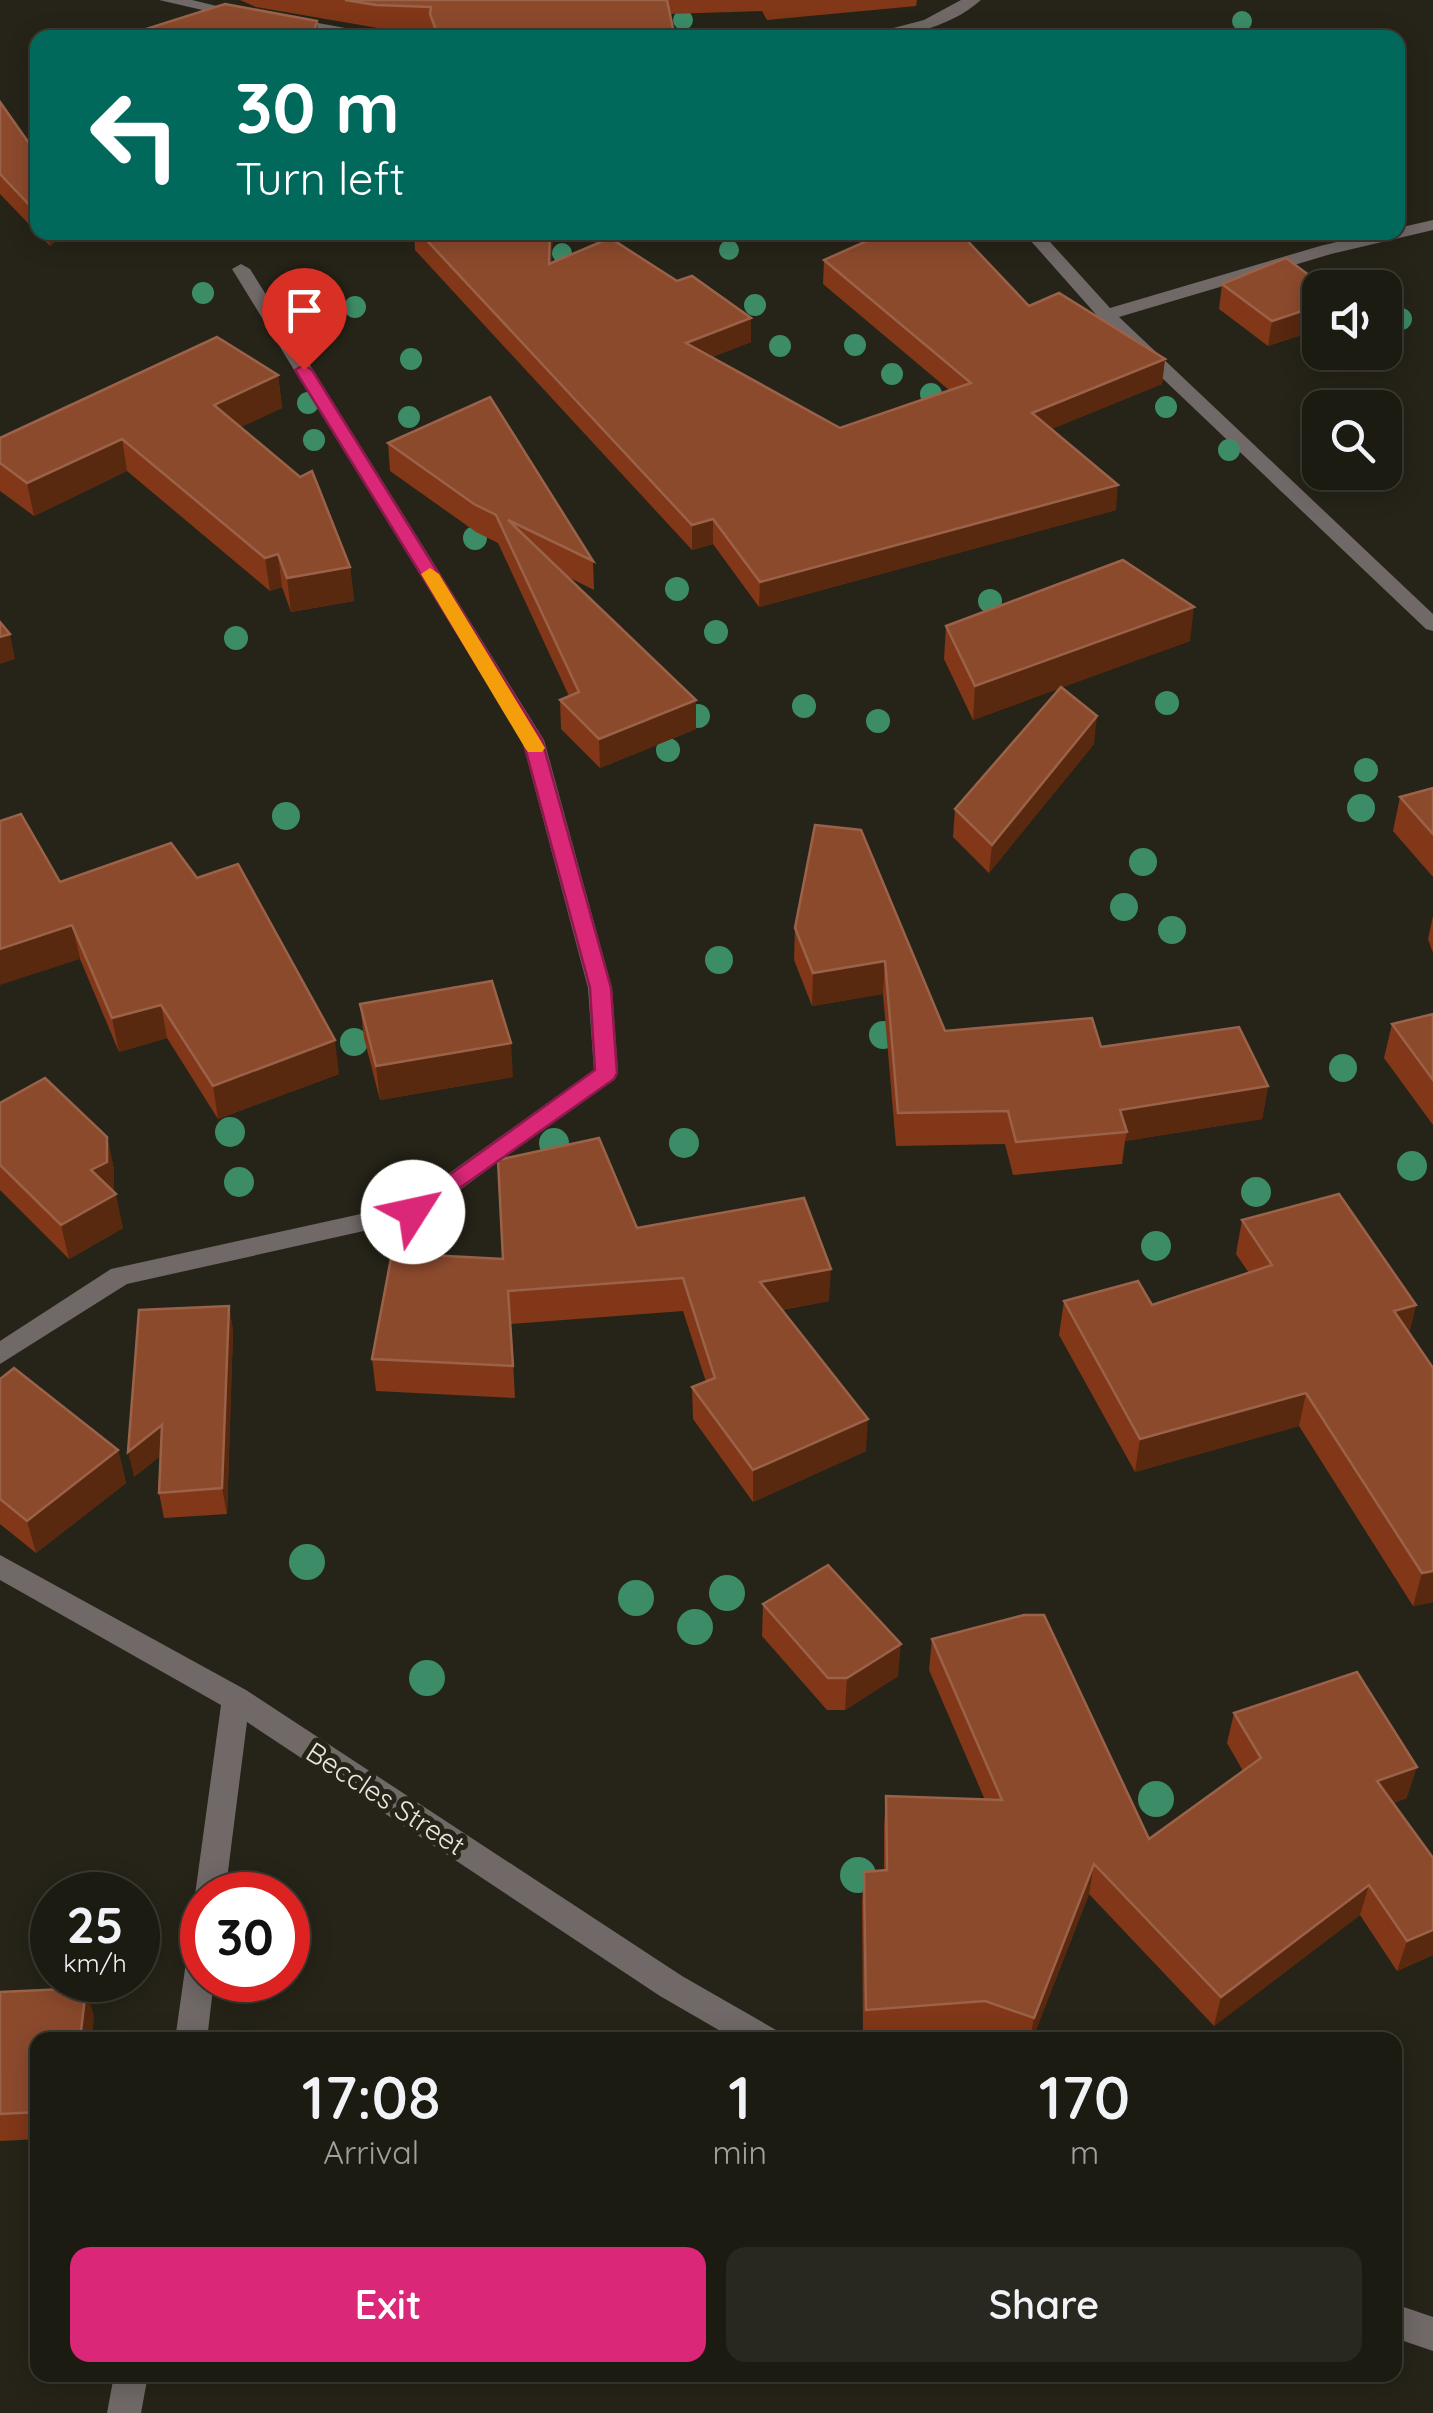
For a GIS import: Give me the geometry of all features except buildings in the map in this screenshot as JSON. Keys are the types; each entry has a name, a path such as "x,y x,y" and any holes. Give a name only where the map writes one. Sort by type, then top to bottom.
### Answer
{"street":[{"path":"167,0 330,30"},
{"path":"902,30 929,24 972,0"},
{"path":"1405,231 1433,224"},
{"path":"1038,240 1106,315 1433,626"},
{"path":"1106,315 1367,240"},
{"path":"0,1354 120,1276 413,1212 606,1073 600,988 533,740 241,269"},
{"name":"Beccles Street","path":"0,1566 236,1699 671,1986 751,2032"},
{"path":"213,1872 236,1699"},
{"path":"193,2032 196,2002"},
{"path":"1402,2323 1433,2334"},
{"path":"124,2413 131,2382"}],"slow traffic":[{"path":"430,574 535,748"}],"route":[{"path":"304,370 533,740 600,988 606,1073 413,1212"}]}
